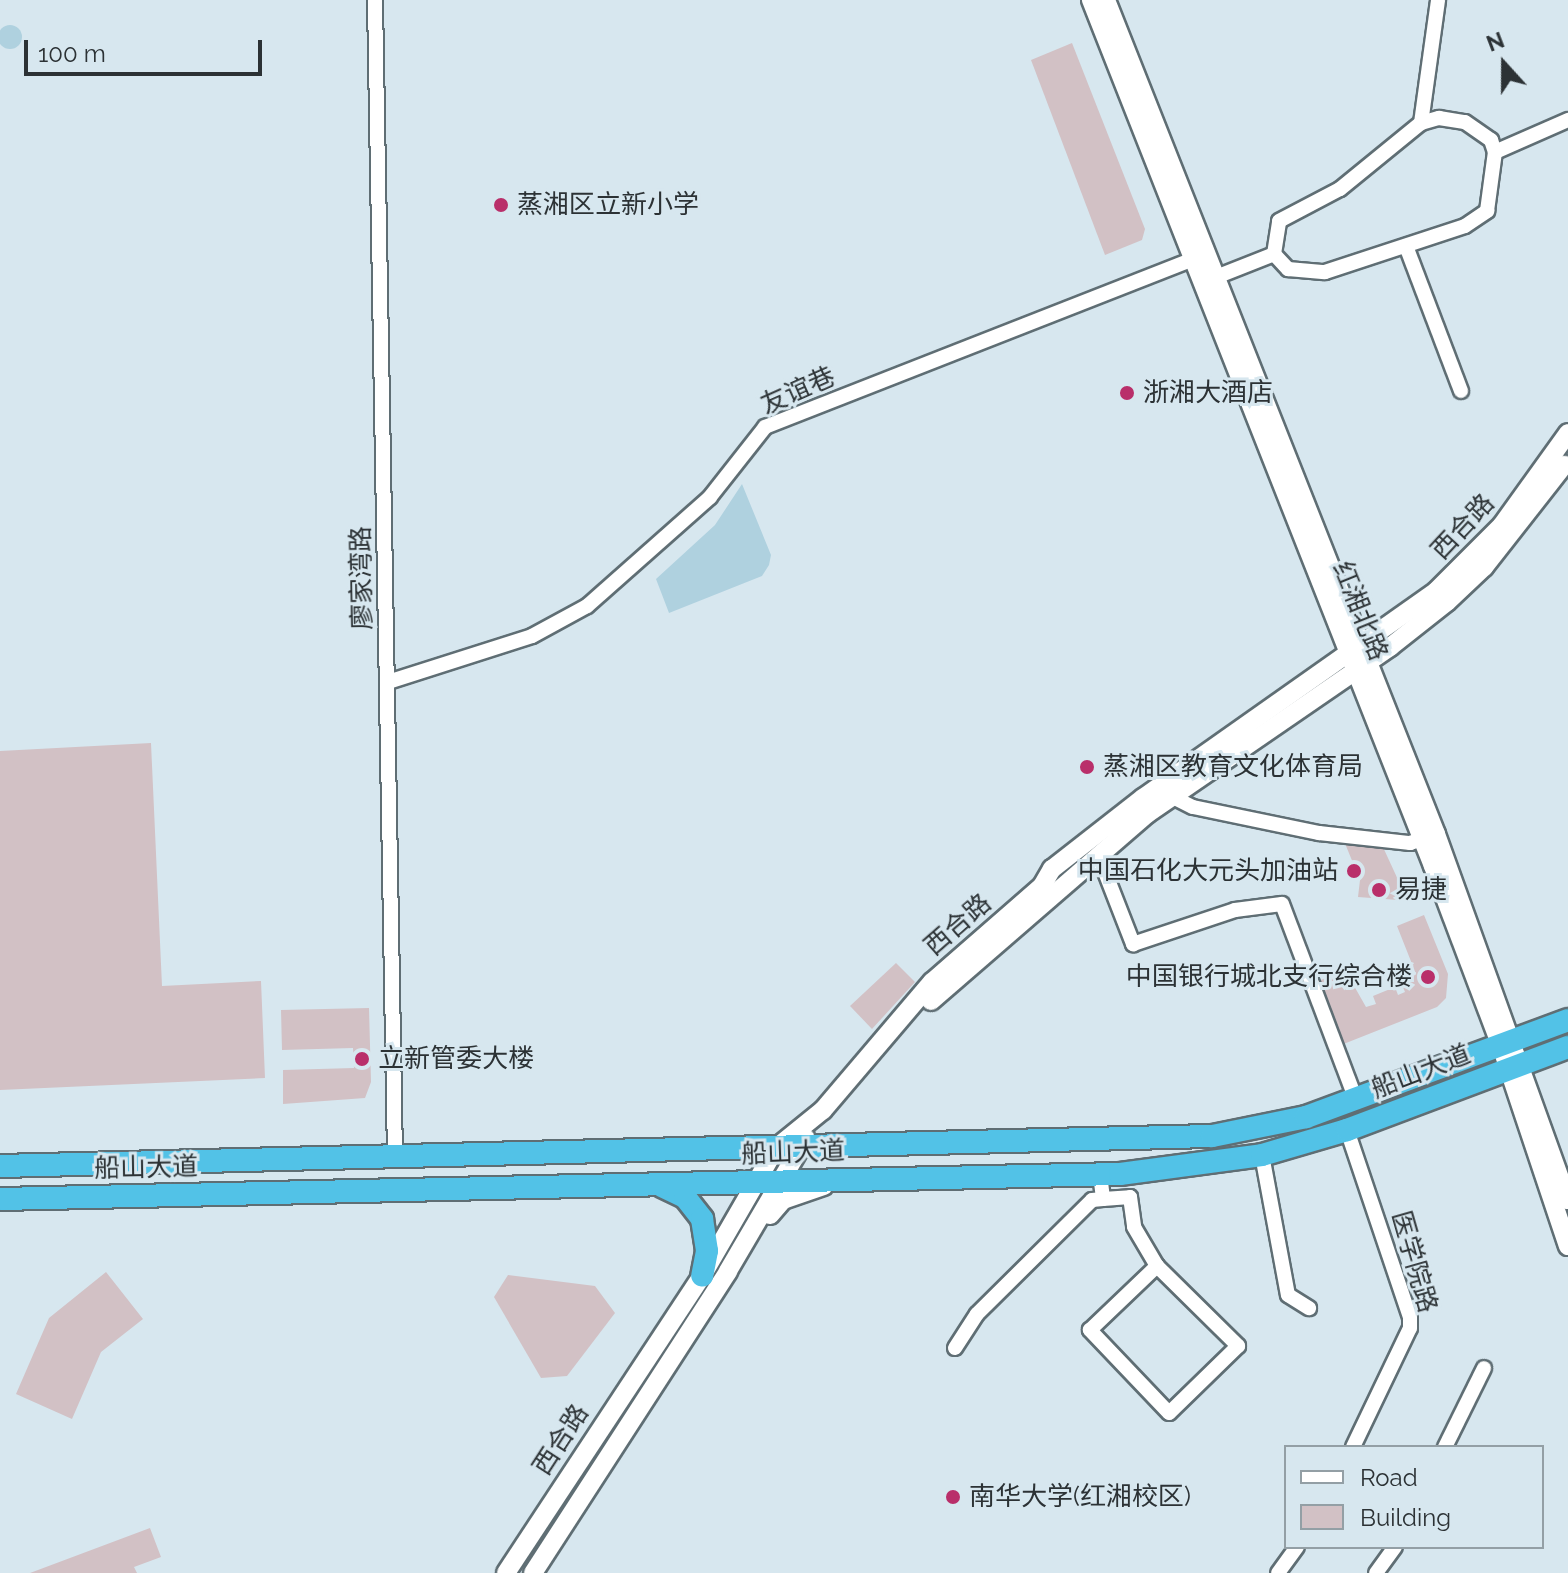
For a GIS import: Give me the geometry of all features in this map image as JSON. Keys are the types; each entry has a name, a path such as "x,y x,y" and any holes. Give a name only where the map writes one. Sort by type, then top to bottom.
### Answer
{"highway":[{"name":"船山大道","path":"0,1166 1212,1136 1269,1127 1356,1100 1568,1020"},
{"name":"船山大道","path":"0,1199 1100,1174 1262,1155 1347,1130 1568,1047"},
{"path":"653,1183 685,1197 702,1219 707,1251 702,1276"}],"main road":[{"name":"红湘北路","path":"1091,0 1193,259 1359,659"},
{"name":"红湘北路","path":"1106,0 1216,277 1359,659 1568,1200"},
{"name":"西合路","path":"1359,659 1474,557 1530,492 1568,433"},
{"name":"西合路","path":"506,1573 702,1276 754,1182 941,991 1101,845 1164,792 1359,659 1484,567 1568,459"},
{"name":"红湘北路","path":"1516,1066 1568,1246"},
{"name":"西合路","path":"533,1573 728,1271 782,1180 787,1148"},
{"path":"728,1271 783,1200 807,1189 863,1178"}],"street":[{"name":"廖家湾路","path":"375,0 395,1156"},
{"path":"1421,123 1438,0"},
{"path":"1439,118 1465,122 1491,140 1495,152 1487,211 1465,226 1325,272 1288,269 1274,254 1279,221 1340,189 1421,123 1439,118"},
{"path":"1495,152 1568,120"},
{"path":"1406,246 1461,391"},
{"path":"1216,277 1274,254"},
{"name":"友谊巷","path":"388,682 532,636 587,606 710,497 765,427 1193,259"},
{"path":"1164,792 1319,833 1410,843 1429,837"},
{"path":"1101,845 1133,944 1235,910 1282,904 1356,1100"},
{"name":"医学院路","path":"1347,1130 1410,1328 1354,1445"},
{"path":"1262,1155 1288,1295 1309,1308"},
{"path":"1100,1174 1103,1199"},
{"path":"955,1348 977,1314 1092,1200 1130,1197 1138,1239 1157,1266 1238,1346 1169,1413 1090,1330 1157,1266"},
{"path":"1446,1445 1484,1368"},
{"path":"1278,1573 1296,1549"},
{"path":"1376,1573 1394,1549"}],"shaded area":[{"path":"15,26 21,32 19,46 10,49 1,46 1,28"},
{"path":"742,484 771,555 769,565 762,576 669,613 656,579 715,525"}],"building":[{"path":"1072,43 1145,229 1142,240 1105,255 1031,60"},
{"path":"151,743 162,986 261,981 265,1078 0,1090 0,751"},
{"path":"1344,841 1382,845 1400,884 1398,900 1358,897 1360,880"},
{"name":"中国银行城北支行综合楼","path":"1424,915 1448,974 1446,998 1437,1007 1341,1045 1316,982 1345,970 1366,1007 1376,1004 1373,996 1395,987 1398,995 1405,992 1400,980 1416,974 1397,926"},
{"path":"896,963 915,982 872,1029 850,1006"},
{"name":"立新管委大楼","path":"369,1008 371,1082 365,1098 283,1104 283,1070 354,1068 353,1048 282,1050 281,1010"},
{"path":"106,1272 143,1319 101,1352 72,1419 16,1394 49,1318"},
{"path":"508,1275 595,1286 615,1313 567,1376 541,1378 494,1297"},
{"path":"150,1528 161,1557 134,1567 137,1573 30,1573"}],"place":[{"name":"蒸湘区立新小学","path":"501,205"},
{"name":"浙湘大酒店","path":"1127,393"},
{"name":"蒸湘区教育文化体育局","path":"1087,767"},
{"name":"中国石化大元头加油站","path":"1354,871"},
{"name":"易捷","path":"1379,890"},
{"name":"中国银行城北支行综合楼","path":"1428,977"},
{"name":"立新管委大楼","path":"362,1059"},
{"name":"南华大学(红湘校区)","path":"953,1497"}]}
